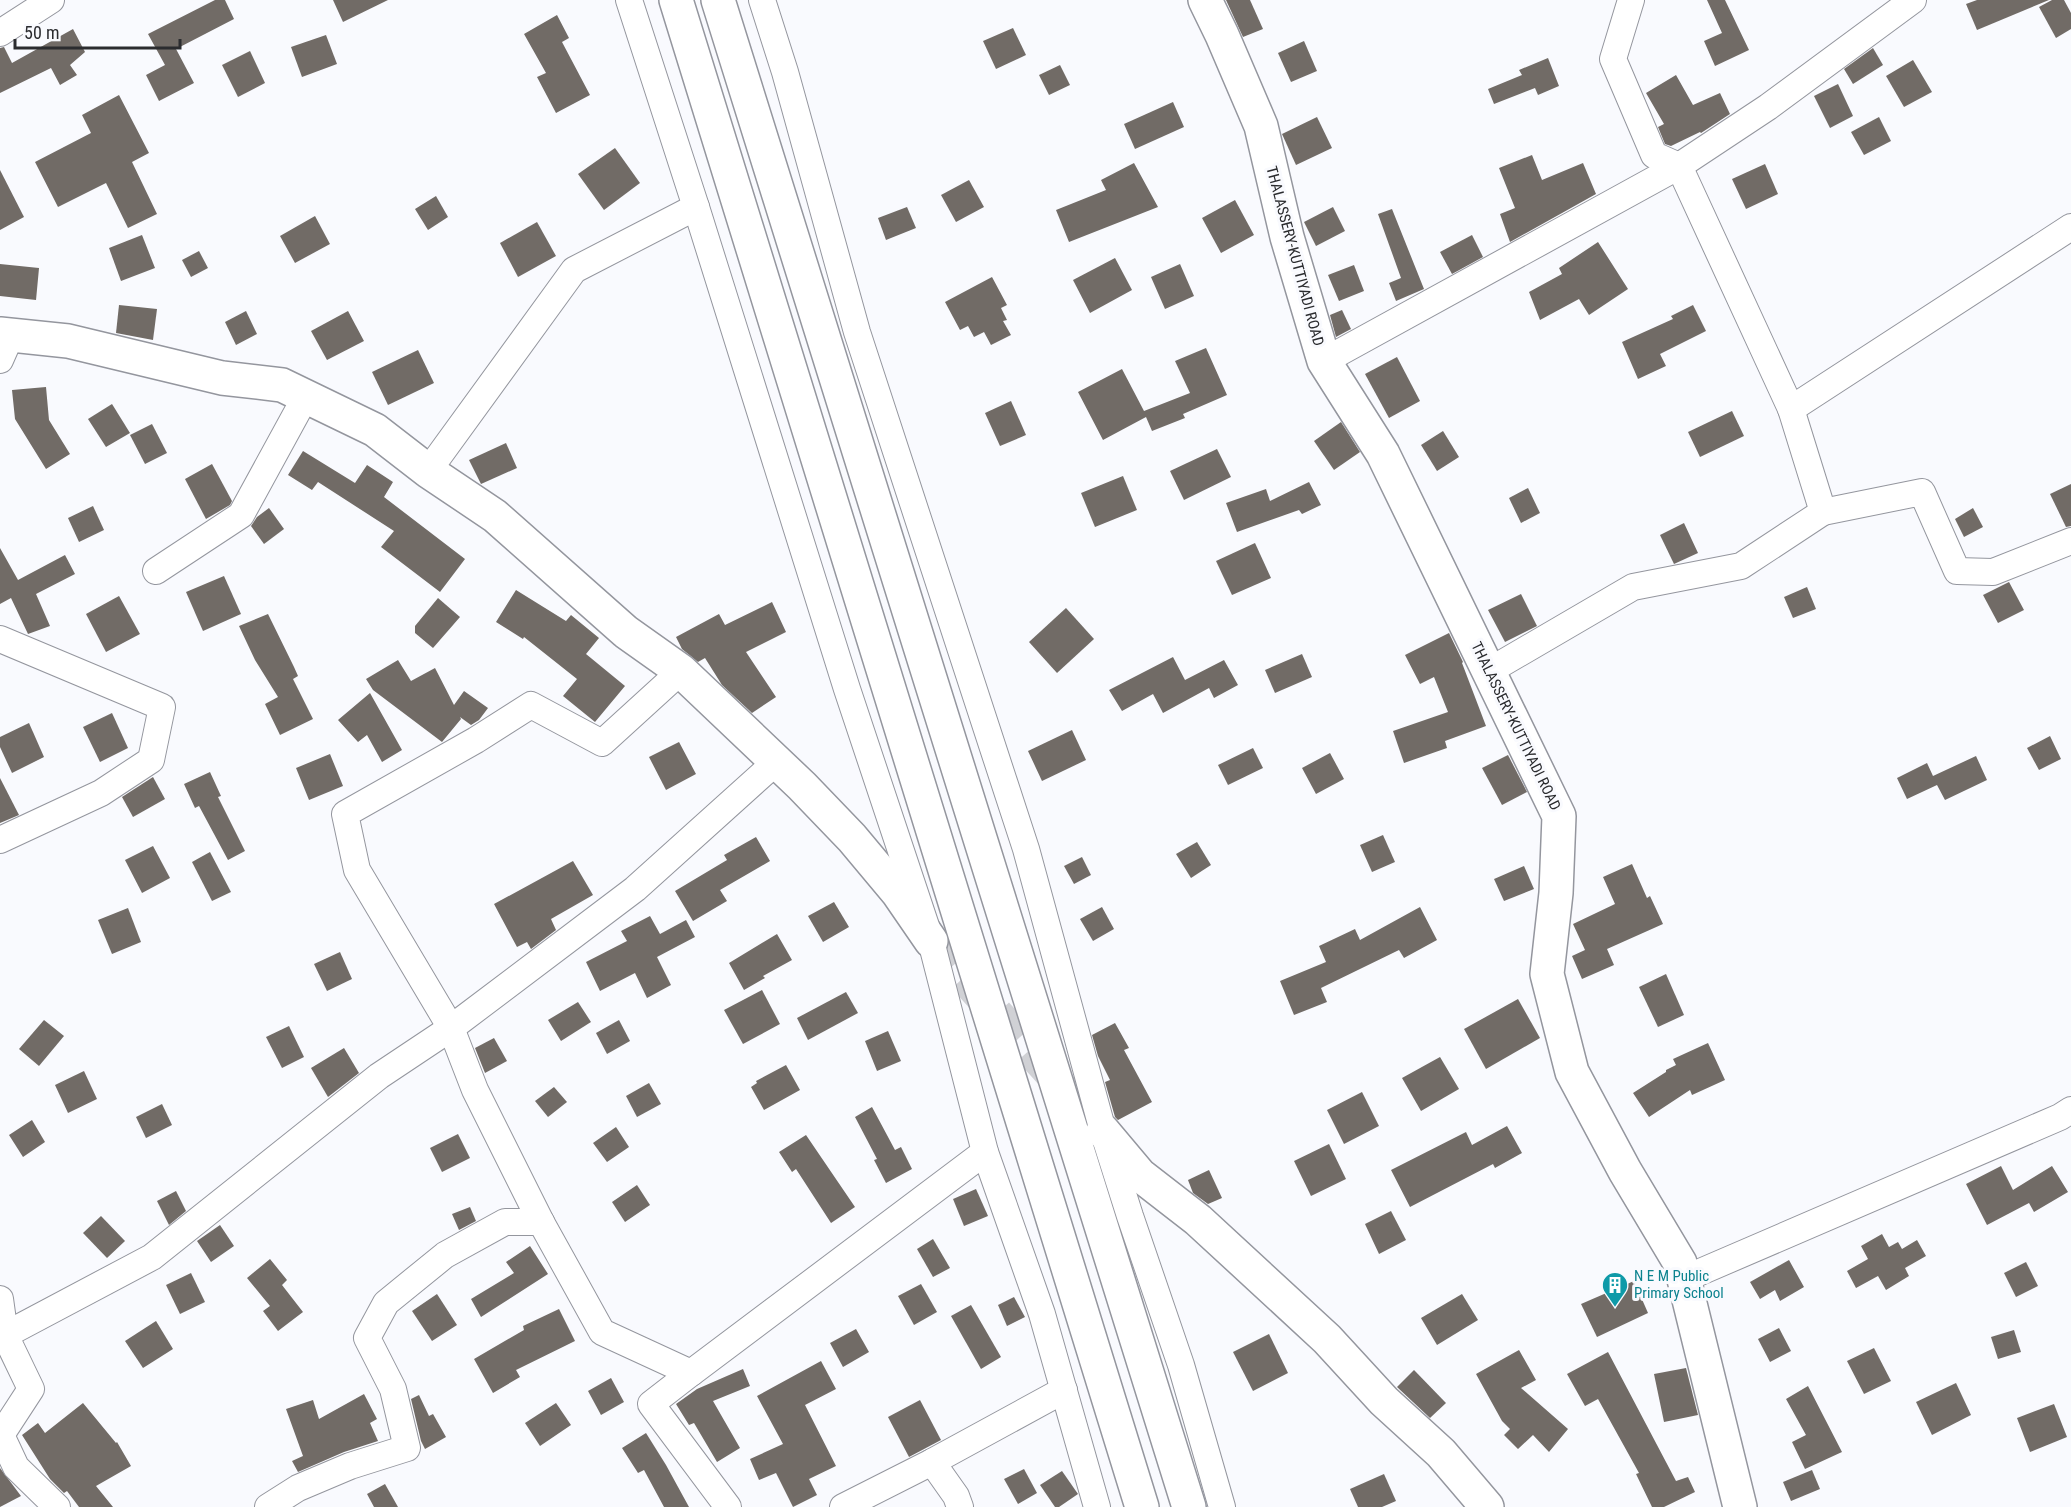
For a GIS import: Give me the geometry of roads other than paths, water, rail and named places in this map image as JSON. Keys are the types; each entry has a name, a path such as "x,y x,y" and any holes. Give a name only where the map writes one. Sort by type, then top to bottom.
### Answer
{"main road":[{"path":"676,0 1142,1507"},
{"path":"718,0 1189,1507"},
{"name":"THALASSERY-KUTTIYADI ROAD","path":"1205,0 1261,126 1287,237 1324,361 1383,454 1559,816 1556,893 1547,974 1572,1072 1625,1171 1680,1263 1740,1507"},
{"path":"4,343 68,341 222,378 282,385 375,430 428,471 495,516 626,632 681,671 777,762 852,838 898,893 931,941"},
{"path":"1103,1131 1140,1175 1198,1220 1327,1339 1384,1401 1441,1453 1487,1507"}],"street":[{"path":"0,33 51,0"},
{"path":"629,0 847,689 931,941 985,1152 1042,1314 1097,1507"},
{"path":"762,0 785,72 857,332 1026,849 1103,1131 1181,1365 1222,1507"},
{"path":"1631,0 1613,58 1654,154 1679,166 1791,409 1823,512"},
{"path":"1324,361 1679,166 1768,107 1913,0"},
{"path":"428,471 574,270 696,207"},
{"path":"1791,409 2071,227"},
{"path":"156,571 241,515 306,396"},
{"path":"1489,671 1633,587 1741,566 1823,512 1922,492 1957,572 1993,572 2071,541"},
{"path":"0,639 162,707 151,760 101,793 0,840"},
{"path":"681,671 602,744 531,705 476,740 345,814 357,870 451,1028 475,1090 541,1222 602,1332 691,1373"},
{"path":"5,1335 152,1257 379,1076 451,1028 635,889 777,762"},
{"path":"1684,1279 2060,1117 2071,1110"},
{"path":"728,1507 651,1404 985,1152"},
{"path":"268,1507 298,1488 350,1466 407,1448 393,1389 367,1338 386,1304 445,1255 505,1222 541,1222"},
{"path":"0,1299 5,1335 31,1389 1,1435 16,1467 57,1507"},
{"path":"843,1507 932,1462 1064,1390"},
{"path":"932,1462 956,1497 960,1507"}],"tunnel":[{"path":"931,941 1103,1131"}],"place":[{"name":"N E M Public Primary School","path":"1615,1308"}]}
